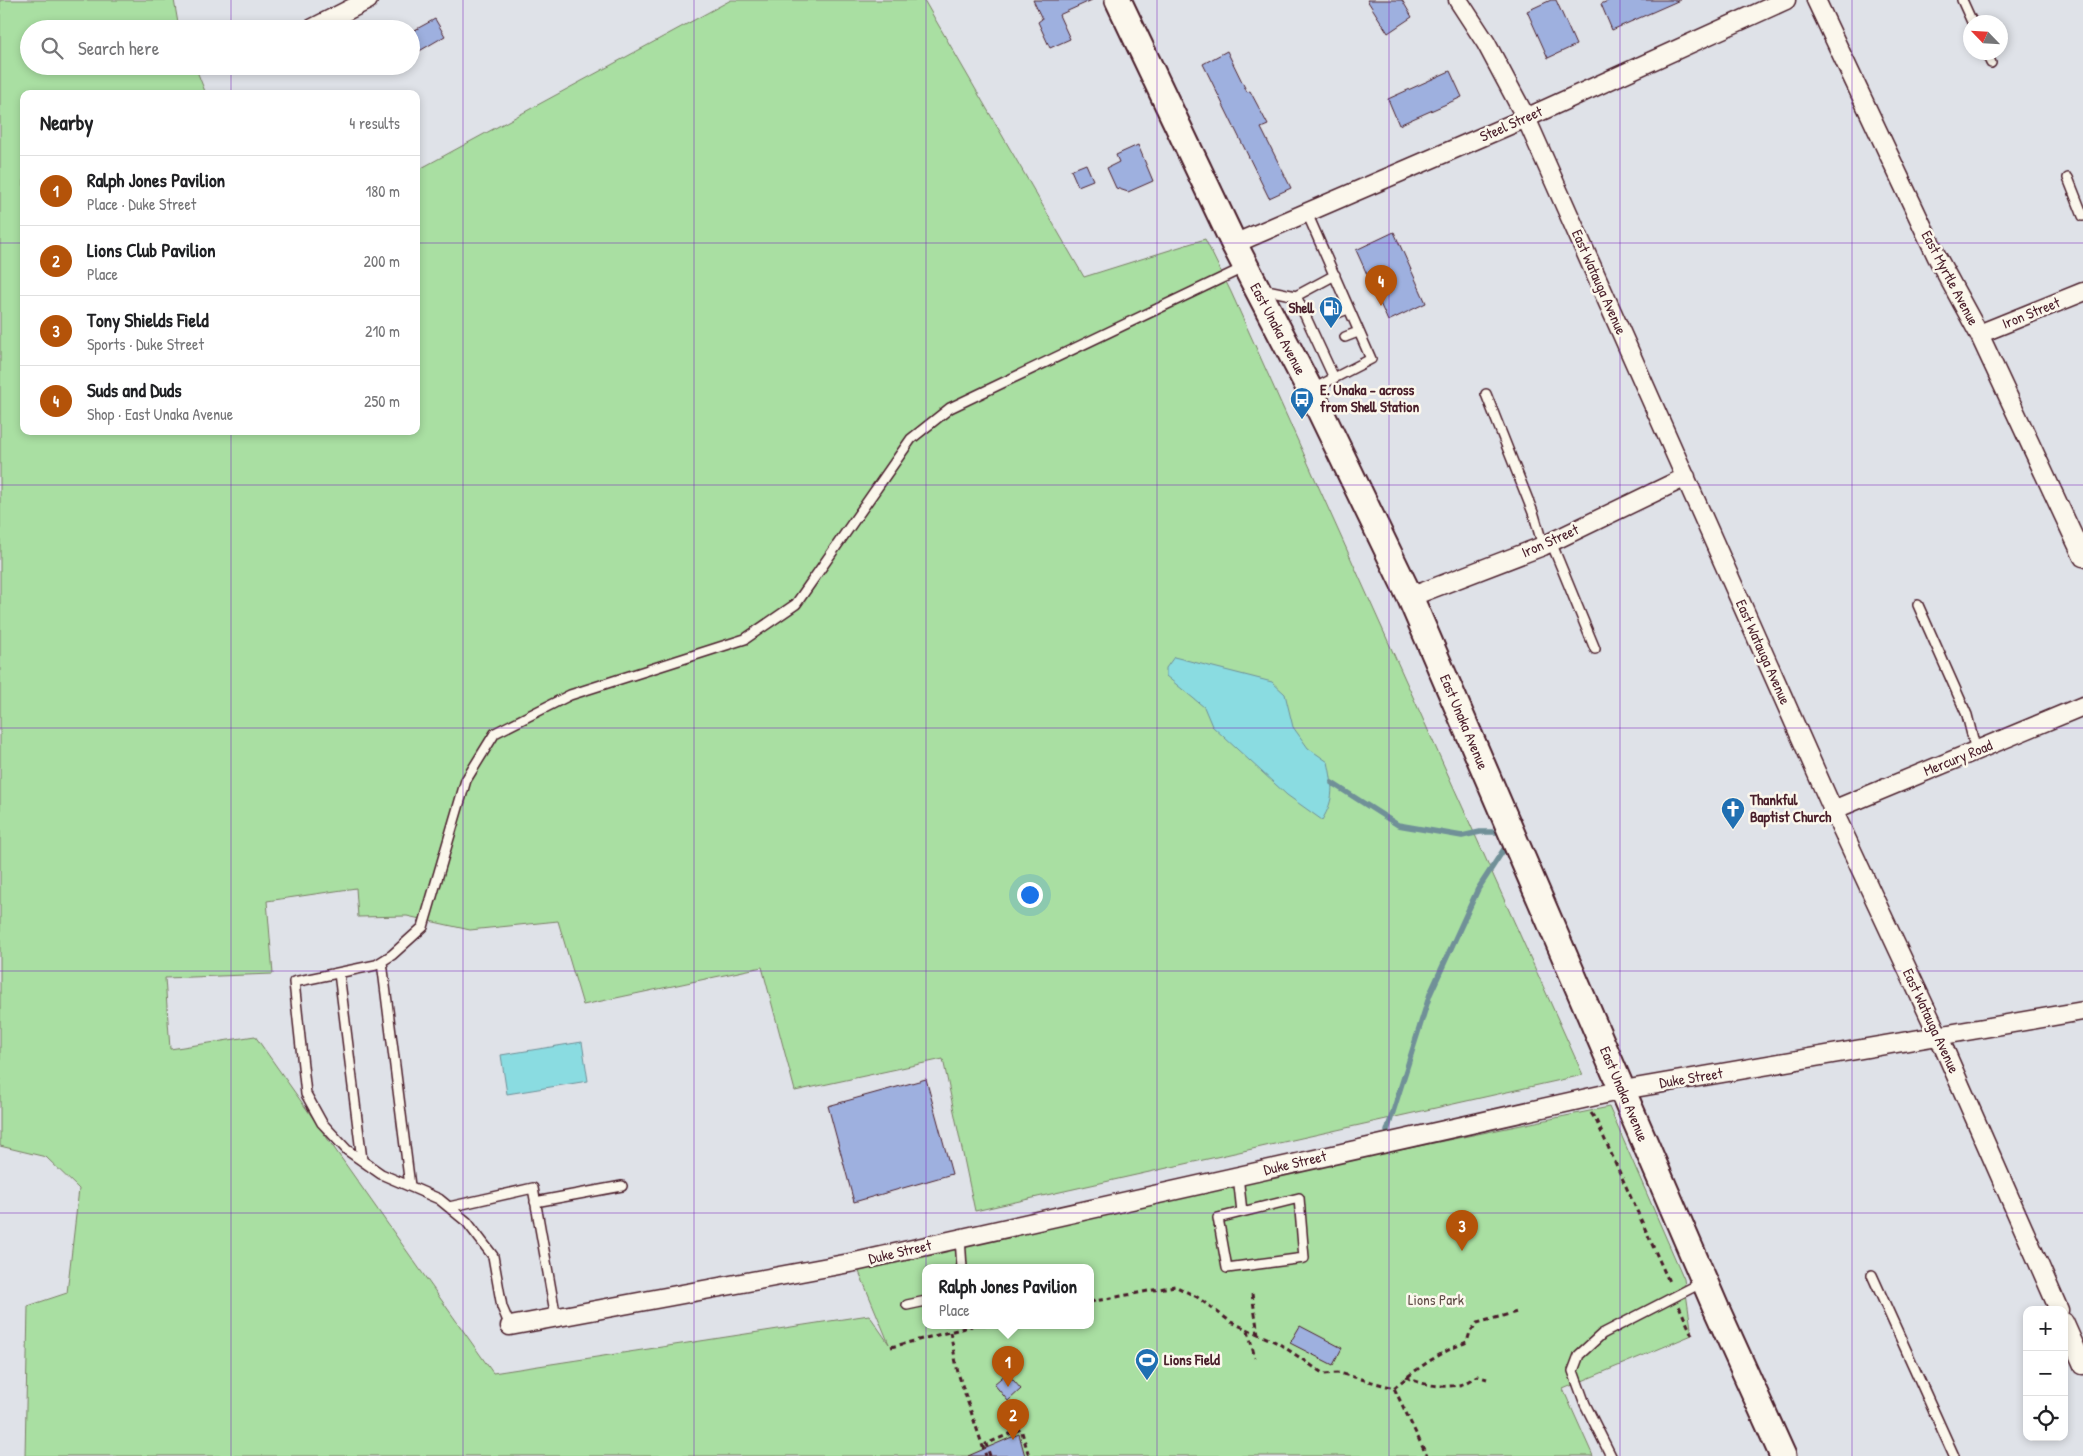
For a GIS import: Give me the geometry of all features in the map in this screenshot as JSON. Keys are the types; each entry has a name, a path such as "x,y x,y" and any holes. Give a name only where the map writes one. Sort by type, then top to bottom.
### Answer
{"main road":[{"name":"East Unaka Avenue","path":"1118,0 1234,244 1310,390 1410,597 1705,1281 1783,1456"}],"street":[{"path":"329,20 368,0"},
{"name":"East Watauga Avenue","path":"1458,0 1486,43 1526,118 1833,810 1940,1037 2057,1306"},
{"name":"Steel Street","path":"1234,244 1526,118 1786,0"},
{"name":"East Myrtle Avenue","path":"1816,0 1937,257 1980,334 2083,557"},
{"name":"Iron Street","path":"1980,334 2083,292"},
{"name":"Iron Street","path":"1410,597 1547,544 1686,477"},
{"name":"Mercury Road","path":"1833,810 2083,706"},
{"name":"Duke Street","path":"510,1326 855,1262 1623,1090 2083,1011"},
{"path":"2068,1331 2083,1365"}],"lane":[{"path":"1962,0 1969,15"},
{"path":"2068,178 2083,216"},
{"path":"1307,214 1371,359 1310,390"},
{"path":"1296,296 1335,275"},
{"path":"510,1326 502,1307 493,1256 467,1222 439,1199 381,1174 347,1150 322,1123 306,1094 294,982 376,965 423,927 466,780 495,733 570,695 745,639 796,604 911,439 950,408 1251,277 1296,296 1313,324 1334,378"},
{"path":"1335,314 1348,309"},
{"path":"1345,337 1358,332"},
{"path":"1486,394 1534,514 1595,649"},
{"path":"1918,605 1967,715 1976,751"},
{"path":"382,962 410,1186"},
{"path":"339,973 362,1160"},
{"path":"1238,1176 1242,1212"},
{"path":"536,1202 622,1186"},
{"path":"449,1207 533,1188 556,1318"},
{"path":"1299,1198 1304,1258 1227,1268 1218,1218 1242,1212 1299,1198"},
{"path":"960,1238 962,1264"},
{"path":"1872,1275 1954,1456"},
{"path":"1611,1456 1585,1404 1573,1371 1579,1354 1602,1334 1705,1281"},
{"path":"907,1305 922,1302"}],"path":[{"path":"1589,1111 1596,1120 1692,1335"},
{"path":"1094,1301 1175,1286 1197,1297 1231,1322 1278,1343 1324,1374 1349,1375 1394,1388 1426,1456"},
{"path":"1252,1294 1258,1335"},
{"path":"1394,1388 1451,1348 1467,1342 1470,1332 1477,1324 1517,1312"},
{"path":"891,1347 961,1329"},
{"path":"1248,1330 1255,1358"},
{"path":"950,1332 958,1373 986,1456"},
{"path":"1406,1378 1416,1382 1436,1385 1459,1385 1477,1376 1487,1379"},
{"path":"990,1456 986,1444 1021,1430 1029,1456"}],"green space":[{"name":"Lions Park","path":"0,0 174,0 177,20 20,20 20,75 199,75 204,90 20,90 20,435 420,435 420,169 731,0 924,0 1084,277 1205,239 1231,292 1583,1075 975,1211 943,1059 795,1091 762,967 583,1005 558,921 470,930 407,916 358,917 356,888 267,901 273,974 165,978 170,1049 255,1036 493,1373 869,1315 889,1344 855,1262 1609,1107 1684,1279 1692,1335 1563,1389 1593,1456 25,1456 28,1306 67,1293 79,1189 46,1157 0,1146"}],"water":[{"path":"1174,657 1272,682 1285,694 1293,727 1308,748 1328,762 1332,792 1329,805 1322,820 1287,795 1212,726 1204,707 1166,676 1166,668"},
{"path":"582,1042 588,1081 507,1094 501,1055"}],"building":[{"path":"1033,0 1092,0 1059,15 1070,39 1050,48 1038,22 1042,19"},
{"path":"1367,0 1402,0 1412,17 1388,33"},
{"path":"1551,0 1556,0 1576,45 1548,58 1527,11"},
{"path":"1610,0 1680,0 1612,30 1601,4"},
{"path":"435,19 445,36 420,51 420,27"},
{"path":"1227,51 1247,92 1250,91 1268,125 1261,128 1291,188 1269,198 1203,64"},
{"path":"1450,71 1462,97 1399,125 1388,99"},
{"path":"1138,145 1153,181 1128,192 1116,188 1107,168 1119,162 1116,155"},
{"path":"1086,164 1093,180 1078,186 1071,170"},
{"path":"1394,232 1426,303 1388,321 1356,250"},
{"path":"926,1079 952,1174 854,1202 828,1106"},
{"path":"1300,1326 1342,1348 1333,1365 1290,1343"},
{"path":"1007,1373 1021,1389 1008,1401 994,1384"},
{"path":"1019,1434 1025,1456 968,1456"}],"waterway":[{"path":"1332,783 1398,825 1462,836 1480,832 1504,832"},
{"path":"1387,1131 1430,994 1478,889 1508,843"}],"place":[{"name":"Suds and Duds","path":"1381,306"},
{"name":"Shell","path":"1331,329"},
{"name":"E. Unaka - across from Shell Station","path":"1302,420"},
{"name":"Thankful Baptist Church","path":"1733,830"},
{"name":"Tony Shields Field","path":"1462,1251"},
{"name":"Lions Field","path":"1147,1381"},
{"name":"Ralph Jones Pavilion","path":"1008,1387"},
{"name":"Lions Club Pavilion","path":"1013,1440"}]}
